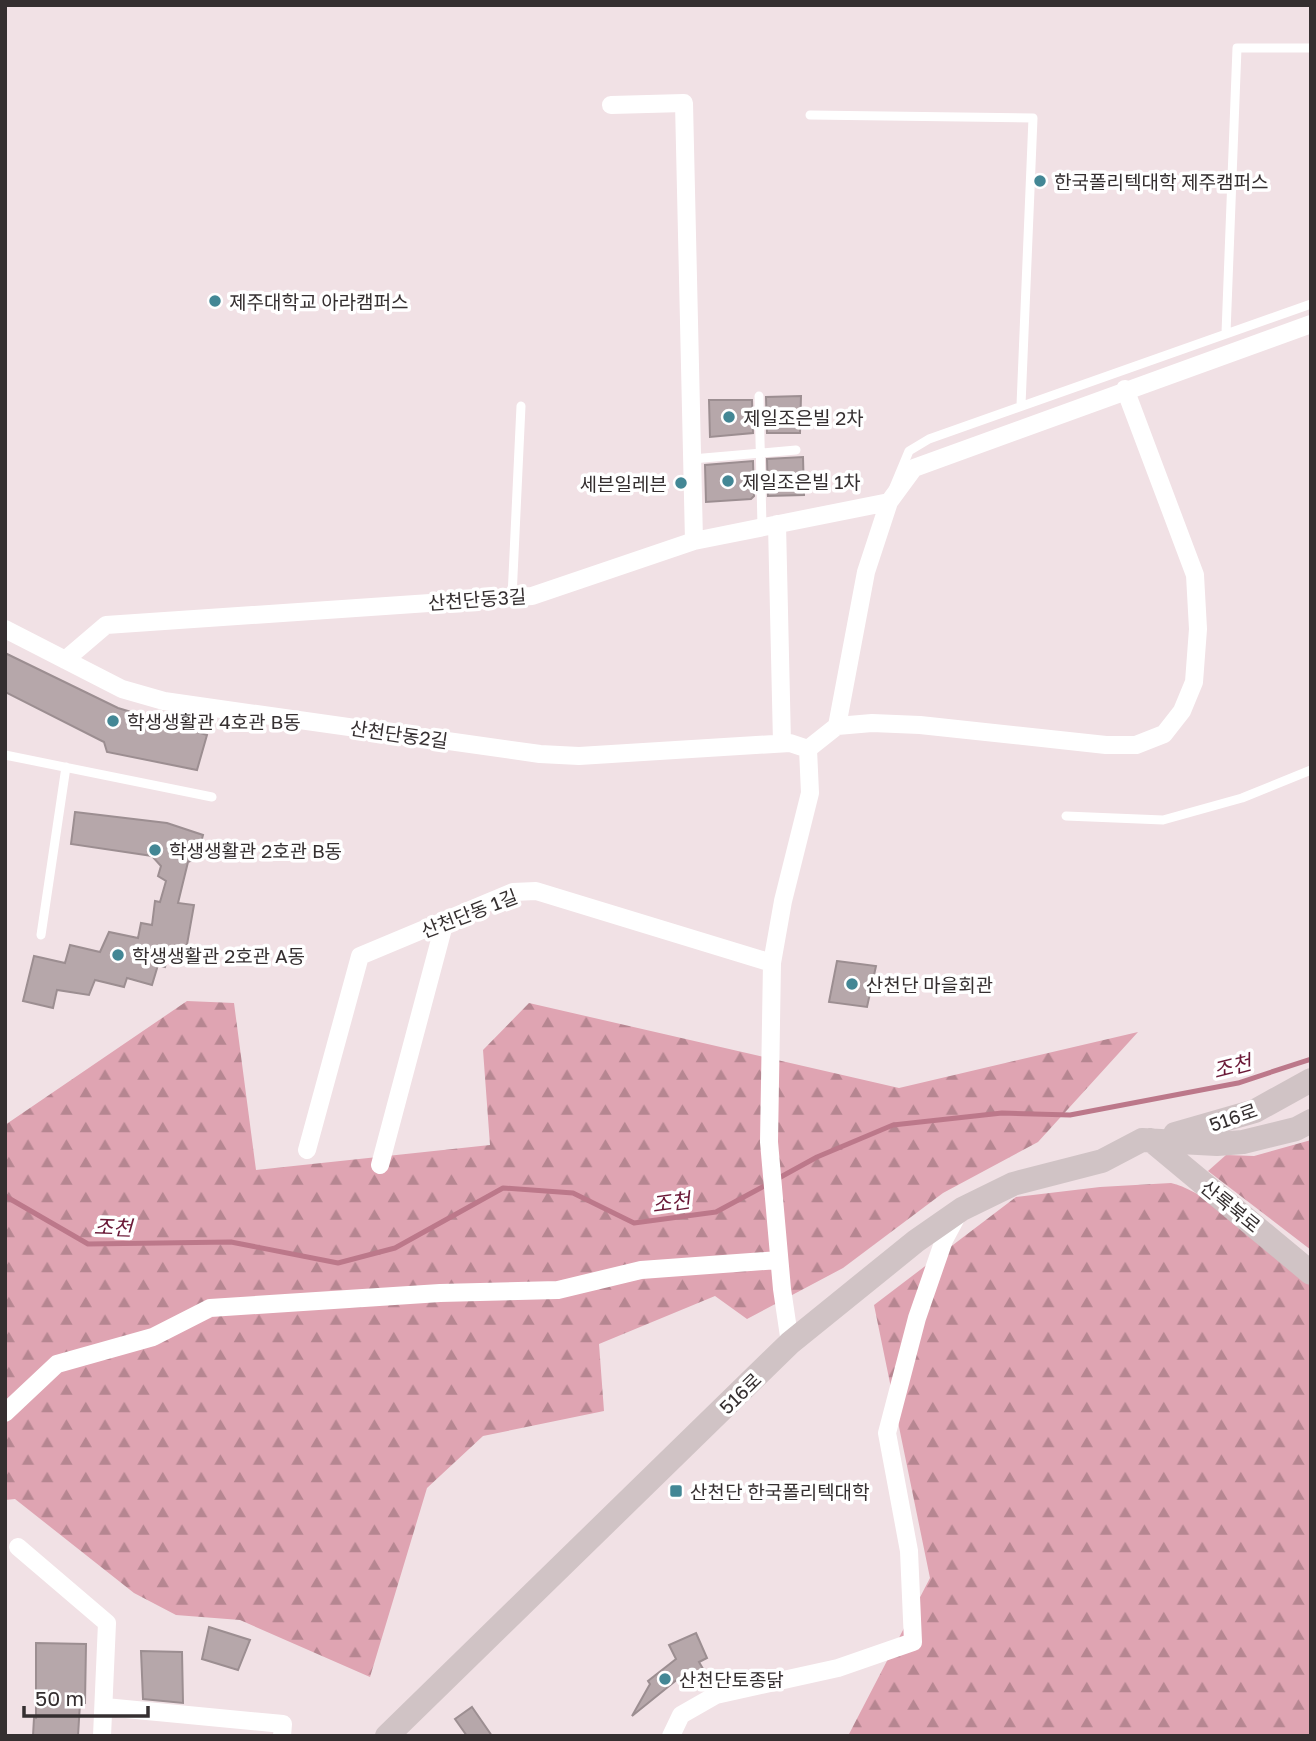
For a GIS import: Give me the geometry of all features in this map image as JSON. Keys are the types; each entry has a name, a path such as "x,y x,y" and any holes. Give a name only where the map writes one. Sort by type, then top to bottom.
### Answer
{"main road":[{"name":"516로","path":"1150,1140 1255,1111 1311,1080"},
{"name":"516로","path":"387,1736 790,1343 866,1280 962,1209 1013,1184 1102,1161 1142,1140 1217,1144 1243,1142 1296,1129 1311,1121"},
{"name":"산록북로","path":"1150,1140 1311,1273"}],"street":[{"path":"611,104 684,103 694,541"},
{"path":"837,726 866,572 889,502 914,468 1125,389 1311,324"},
{"path":"790,1343 768,1142 772,963 783,901 810,793 808,748 837,726 872,723 920,725 1107,746 1136,745 1164,734 1182,711 1194,682 1199,629 1195,575 1125,389"},
{"name":"산천단동3길","path":"65,660 106,625 532,596 694,541 889,502"},
{"path":"769,525 782,743"},
{"name":"산천단동2길","path":"5,629 122,689 164,701 540,754 579,756 782,743 808,748"},
{"name":"산천단동 1길","path":"307,1150 360,956 513,892 536,891 772,963"},
{"path":"380,1165 444,921"},
{"path":"671,1736 681,1715 716,1695 838,1668 914,1642 909,1550 887,1433 917,1318 944,1240 962,1209"},
{"path":"5,1413 57,1364 153,1337 210,1308 440,1293 558,1290 641,1270 779,1260"},
{"path":"18,1547 107,1623 102,1736"},
{"path":"105,1707 283,1724 282,1736"}],"lane":[{"path":"1226,333 1237,48 1311,48"},
{"path":"810,115 1033,118 1021,404"},
{"path":"889,502 909,451 929,439 1021,404 1311,303"},
{"path":"759,396 760,453 769,525"},
{"path":"512,597 521,406"},
{"path":"692,459 796,450"},
{"path":"5,755 212,797"},
{"path":"41,935 66,767"},
{"path":"1066,816 1163,820 1242,798 1311,770"}],"green space":[{"path":"187,1001 234,1003 256,1170 490,1145 483,1050 529,1003 899,1088 1138,1032 1038,1142 943,1193 843,1268 747,1319 715,1296 599,1344 604,1411 483,1436 427,1488 370,1677 240,1620 176,1615 134,1593 15,1499 5,1500 5,1125"},
{"path":"1311,1140 1311,1250 1208,1171 1226,1155 1254,1156"},
{"path":"1171,1183 1187,1189 1224,1212 1311,1286 1311,1736 848,1736 930,1578 874,1305 1016,1197 1100,1187"}],"building":[{"path":"801,396 800,433 767,433 766,397"},
{"name":"제일조은빌 2차","path":"709,400 752,400 753,433 710,437"},
{"path":"803,457 804,495 768,496 767,459"},
{"name":"제일조은빌 1차","path":"753,461 754,496 751,499 706,502 705,465"},
{"name":"학생생활관 4호관 B동","path":"5,653 118,708 207,735 197,770 107,752 104,742 5,692"},
{"path":"75,812 167,823 203,835 197,858 188,862 178,903 194,905 185,956 169,954 165,967 158,965 152,985 127,978 124,987 95,980 89,995 57,990 53,1008 23,1001 34,956 65,963 70,945 100,952 109,932 138,938 141,923 152,925 155,901 160,902 166,881 158,876 161,866 152,856 71,844"},
{"name":"산천단 마을회관","path":"837,961 876,966 867,1007 829,1002"},
{"path":"209,1627 250,1640 238,1670 202,1659"},
{"path":"696,1633 707,1658 699,1662 706,1674 690,1684 684,1674 632,1716 650,1684 648,1681 676,1659 669,1645"},
{"path":"36,1643 86,1644 85,1703 80,1703 78,1736 33,1736 36,1718"},
{"path":"141,1651 182,1652 183,1703 143,1699"},
{"path":"472,1707 492,1736 467,1736 455,1719"}],"waterway":[{"name":"조천","path":"777,1179 817,1157 893,1125 1002,1113 1070,1115 1238,1083 1311,1059"},
{"name":"조천","path":"5,1196 88,1244 231,1242 338,1263 395,1248 503,1188 573,1193 634,1223 716,1212 768,1184"}],"place":[{"name":"한국폴리텍대학 제주캠퍼스","path":"1040,181"},
{"name":"제주대학교 아라캠퍼스","path":"215,301"},
{"name":"제일조은빌 2차","path":"729,417"},
{"name":"제일조은빌 1차","path":"728,481"},
{"name":"세븐일레븐","path":"681,483"},
{"name":"학생생활관 4호관 B동","path":"113,721"},
{"name":"학생생활관 2호관 B동","path":"155,850"},
{"name":"학생생활관 2호관 A동","path":"118,955"},
{"name":"산천단 마을회관","path":"852,984"},
{"name":"산천단 한국폴리텍대학","path":"676,1491"},
{"name":"산천단토종닭","path":"665,1679"}]}
